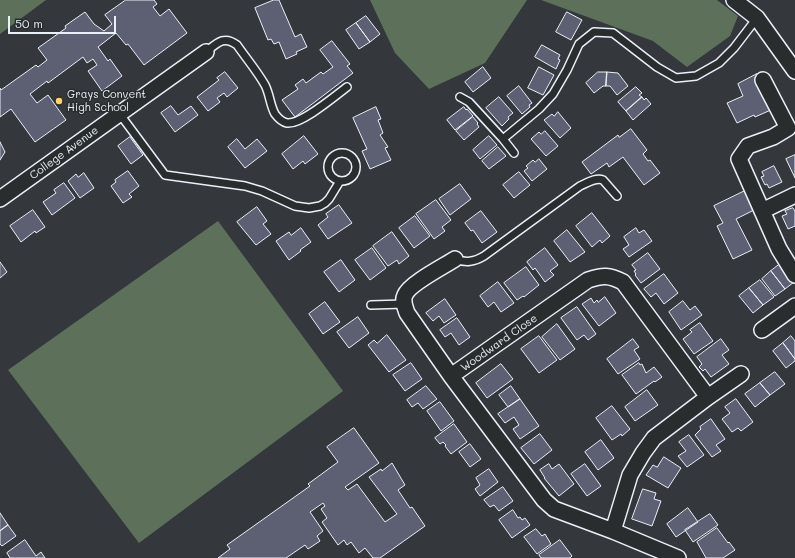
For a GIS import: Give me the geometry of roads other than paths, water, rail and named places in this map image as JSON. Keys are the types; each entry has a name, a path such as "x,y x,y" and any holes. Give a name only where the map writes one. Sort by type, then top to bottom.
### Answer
{"street":[{"path":"734,0 757,18 795,71"},
{"name":"College Avenue","path":"0,199 206,52"},
{"path":"763,80 788,128 773,137 748,146 739,159 780,248 795,274"},
{"path":"762,211 795,195"},
{"path":"451,376 407,313 404,304 405,295 410,287 455,259"},
{"name":"Woodward Close","path":"678,558 554,509 544,500 451,376 588,280 607,276 614,277 623,282 708,397"},
{"path":"762,330 795,306"},
{"path":"612,531 630,475 642,453 654,438 741,374"}],"lane":[{"path":"504,139 539,109 552,94 567,70 579,44 594,32 613,33 657,67 676,78 696,76 719,63 734,48 757,18"},
{"path":"206,52 223,40 230,40 237,45 265,85 276,115 282,121 287,123 292,123 302,119 347,87"},
{"path":"460,98 469,102 504,139 514,153"},
{"path":"119,113 165,175 245,186 262,191 295,206 309,208 320,206 325,203 340,181 349,178 355,171 356,166 353,158 350,155 341,152 333,155 328,163 329,173 332,177 340,181"},
{"path":"455,259 464,262 471,262 484,256 580,186 592,180 600,178 604,180 617,196"},
{"path":"371,305 404,304"}],"place":[{"name":"Grays Convent High School","path":"59,101"}]}
